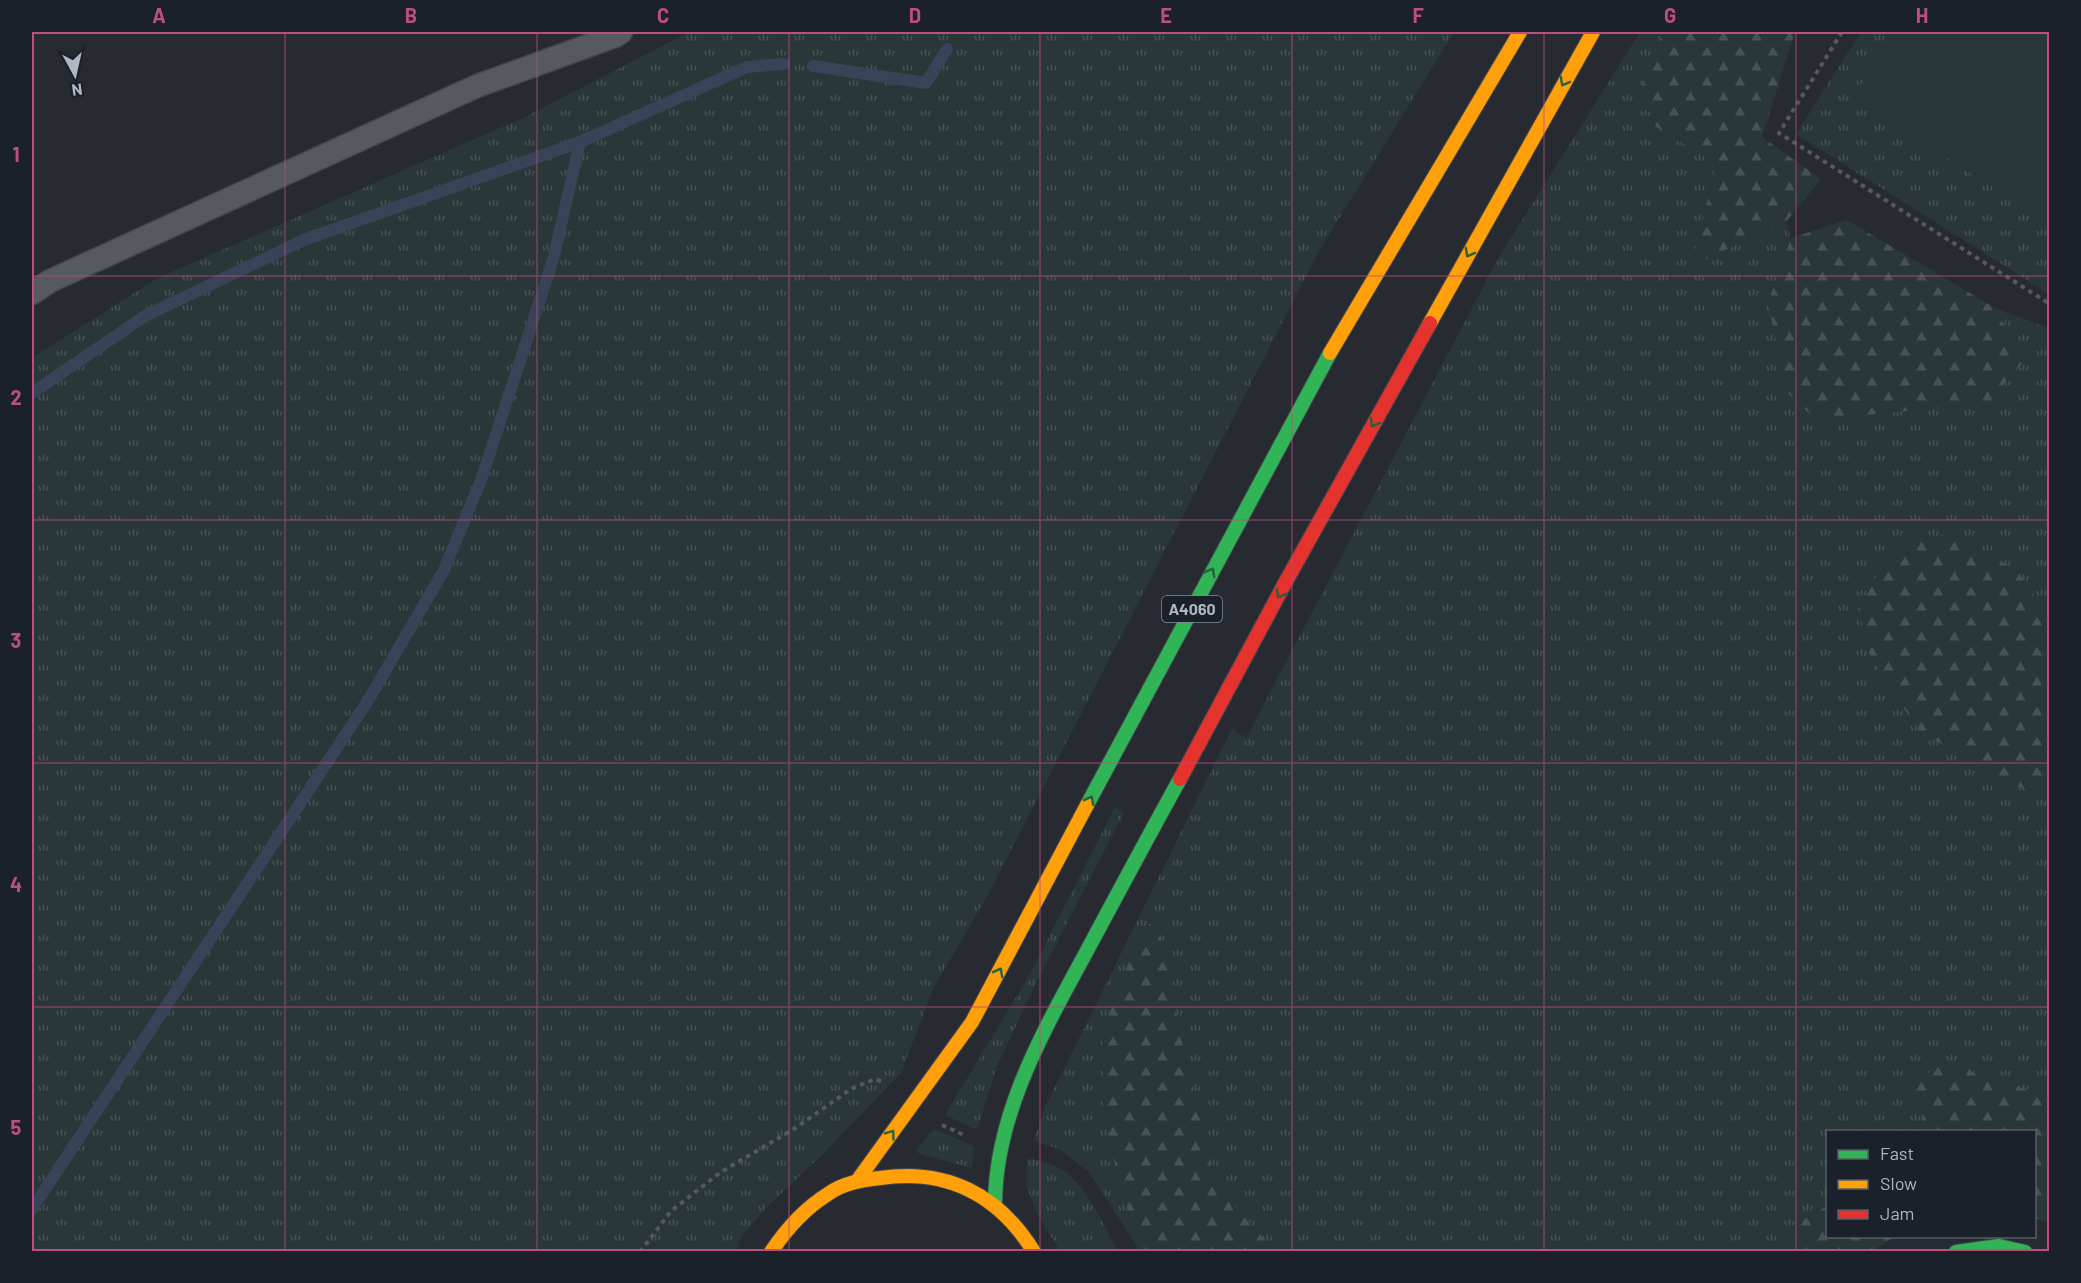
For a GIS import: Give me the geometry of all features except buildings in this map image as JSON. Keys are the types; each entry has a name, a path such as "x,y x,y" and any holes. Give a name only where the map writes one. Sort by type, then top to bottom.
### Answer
{"main road":[{"name":"A4060","path":"857,1181 972,1022 1312,381 1520,32"},
{"path":"995,1205 995,1177 1009,1115 1044,1031 1285,584 1593,32"},
{"path":"771,1251 784,1231 805,1210 830,1192 857,1181 905,1174 952,1182 995,1205 1021,1231 1034,1251"},
{"path":"1956,1251 1981,1246 2017,1248 2025,1251"}],"lane":[{"path":"32,293 61,276 477,86 621,32"}],"path":[{"path":"1842,32 1779,133 2049,304"},
{"path":"640,1251 671,1211 721,1172 794,1129 850,1089 875,1079 891,1085"},
{"path":"939,1124 975,1140"}],"green space":[{"path":"689,32 1454,32 1319,251 989,893 933,989 901,1073 822,1155 767,1207 740,1238 737,1251 32,1251 32,358 158,278 525,117"},
{"path":"1640,32 1665,32 1640,69 1653,125 1717,162 1692,265 1786,222 1791,238 1768,303 2024,361 1995,308 2049,328 2049,618 2017,570 2029,792 2049,799 2049,1097 1945,1063 1900,1091 1924,1110 1918,1130 1826,1130 1826,1207 1796,1224 1798,1251 1275,1251 1217,1187 1183,1047 1155,913 1127,966 1102,1032 1119,1185 1143,1251 1140,1251 1089,1172 1059,1149 1034,1141 1046,1105 1232,729 1246,738 1499,257"},
{"path":"1665,32 1795,32 1762,137 1821,179 1786,222 1691,266 1717,163 1653,125 1640,69"},
{"path":"1861,32 2049,32 2049,294 1796,134"},
{"path":"1895,32 2049,32 2049,222 1852,99"},
{"path":"1847,220 1995,308 2024,361 1987,403 1816,420 1787,392 1768,303 1791,238"},
{"path":"1945,534 2017,570 2049,618 2049,799 2029,792 1920,732 1871,659 1858,609 1890,553"},
{"path":"1115,807 1124,813 1038,979 997,1066 977,1130 945,1115 1030,974"},
{"path":"1156,912 1183,1047 1217,1187 1275,1251 1143,1251 1119,1185 1103,1103 1102,1032 1127,966"},
{"path":"1945,1063 2049,1097 2049,1223 2036,1218 2036,1130 1918,1130 1924,1110 1899,1091"},
{"path":"934,1129 974,1146 972,1168 919,1154 917,1149"},
{"path":"1027,1158 1050,1164 1073,1179 1091,1201 1117,1251 1060,1251 1040,1219 1027,1188"},
{"path":"1826,1207 1826,1238 1892,1238 1873,1251 1798,1251 1796,1224"}],"waterway":[{"path":"813,66 926,83 947,49"},
{"path":"32,393 145,316 304,240 580,142 747,67 784,64"},
{"path":"32,1209 369,699 444,570 481,480 553,260 580,142"}],"traffic: fast":[{"path":"1087,805 1330,353"},
{"path":"995,1205 997,1170 1004,1137 1013,1104 1026,1071 1056,1008 1180,779"},
{"path":"1956,1252 1999,1246 2025,1252"}],"traffic: slow":[{"path":"1330,353 1520,32"},
{"path":"1430,323 1593,32"},
{"path":"857,1181 972,1022 1087,805"},
{"path":"771,1252 796,1220 834,1190 860,1181 904,1176 927,1177 949,1182 988,1201 1005,1215 1034,1252"}],"traffic: jam":[{"path":"1180,779 1285,583 1430,323"}]}
